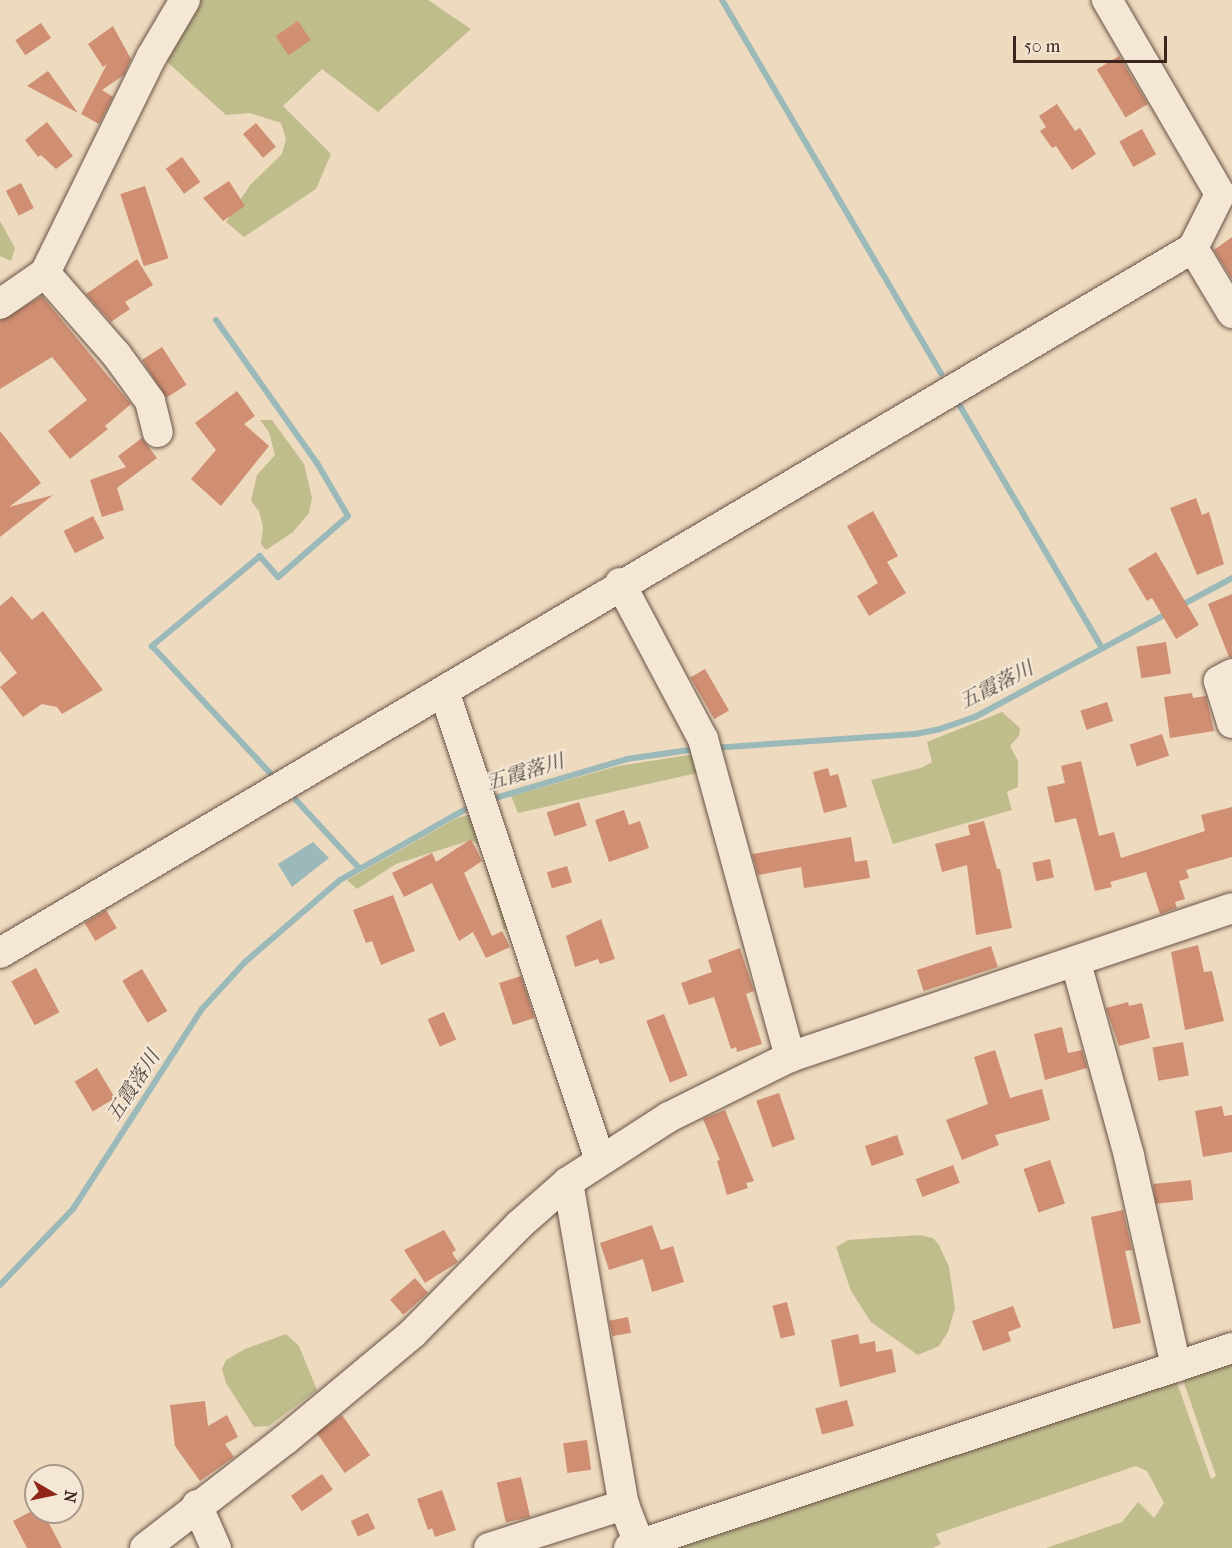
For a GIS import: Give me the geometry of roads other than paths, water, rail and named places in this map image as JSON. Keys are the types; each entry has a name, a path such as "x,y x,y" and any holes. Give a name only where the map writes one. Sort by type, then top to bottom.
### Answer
{"street":[{"path":"0,304 45,273 152,56 185,0"},
{"path":"0,953 444,691 620,583 1193,248 1226,191 1107,0"},
{"path":"1193,248 1232,314"},
{"path":"45,273 116,354 144,391 150,401 158,432"},
{"path":"620,583 706,746 790,1057"},
{"path":"1232,674 1219,681 1232,723"},
{"path":"444,691 484,802 600,1159"},
{"path":"145,1548 286,1439 413,1333 519,1225 568,1182 600,1159 669,1117 790,1057 1076,963 1232,908"},
{"path":"1076,963 1129,1156 1176,1367"},
{"path":"568,1182 624,1505 635,1547 1232,1348"},
{"path":"489,1548 624,1505"},
{"path":"197,1506 216,1548"}],"water":[{"path":"313,842 329,858 292,887 278,864"}],"waterway":[{"path":"722,0 941,374"},
{"path":"216,320 317,463 348,516 278,577 260,556 152,646 270,773"},
{"path":"960,406 1102,648"},
{"name":"五霞落川","path":"1180,606 1232,578"},
{"name":"五霞落川","path":"713,748 915,734 940,729 975,717 1168,613"},
{"name":"五霞落川","path":"488,800 627,759 696,749"},
{"path":"296,800 359,868"},
{"name":"五霞落川","path":"0,1285 73,1209 202,1009 245,962 340,880 473,805"}]}
